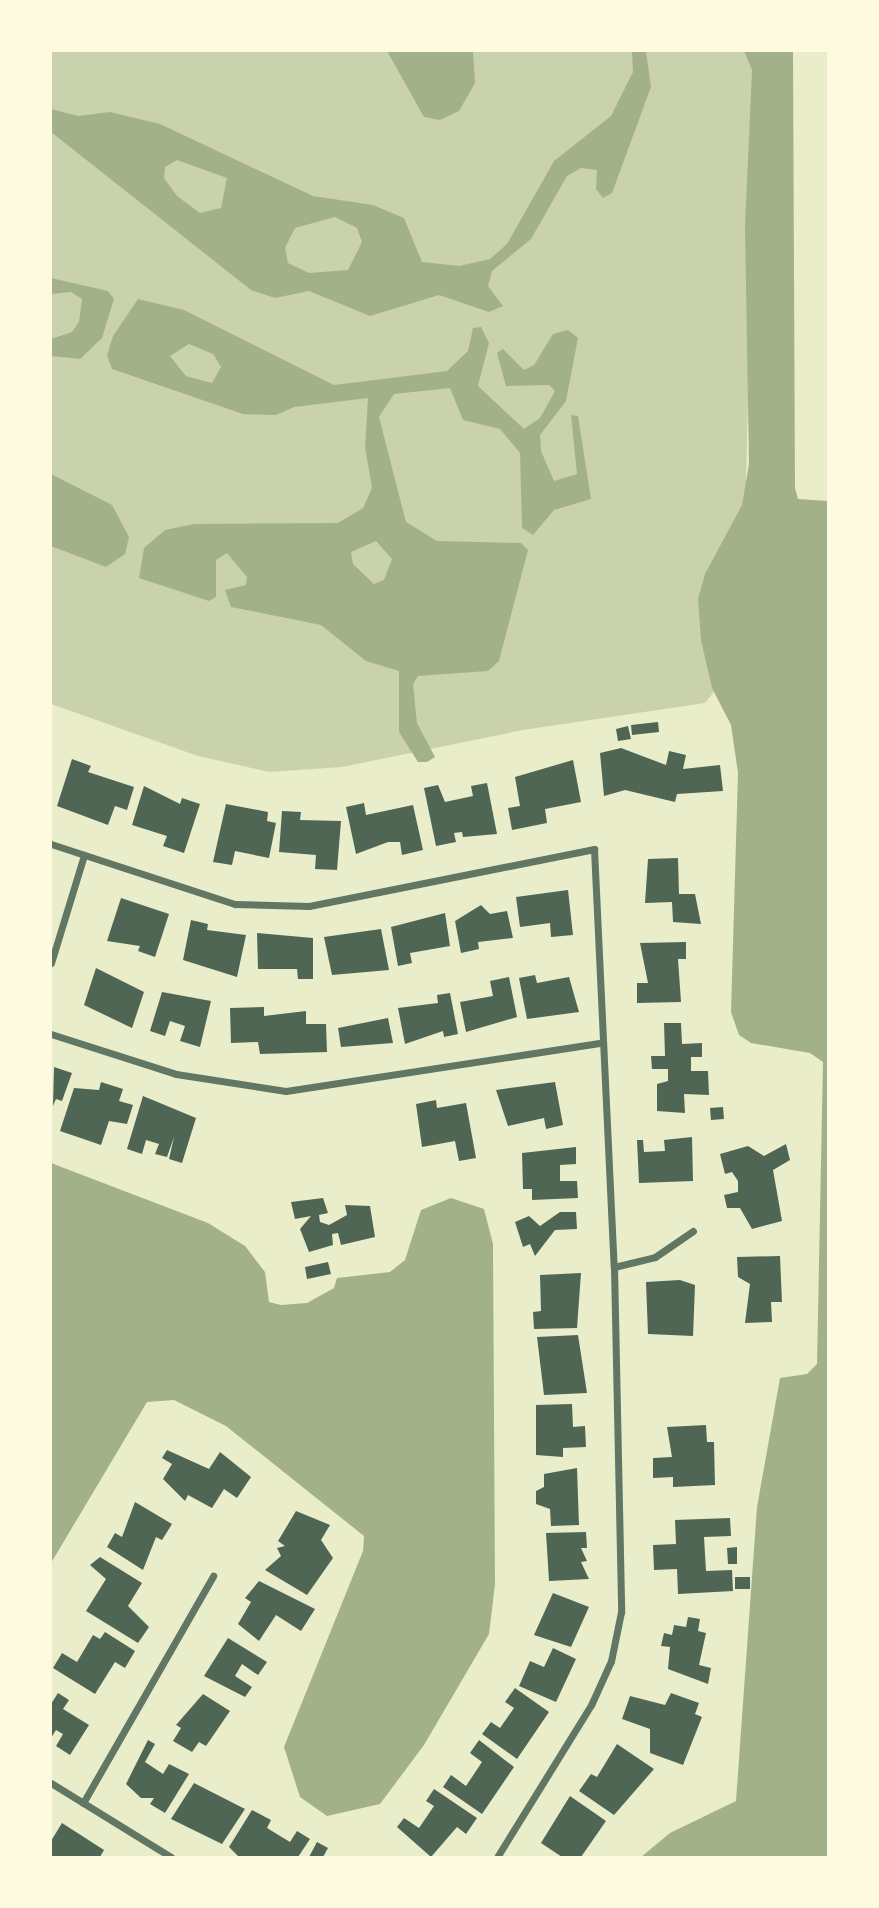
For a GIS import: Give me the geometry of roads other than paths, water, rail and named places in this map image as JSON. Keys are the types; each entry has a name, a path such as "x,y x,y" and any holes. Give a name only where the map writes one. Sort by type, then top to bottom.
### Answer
{"street":[{"path":"51,844 235,904 309,906 594,849 600,1043 614,1268 621,1612 611,1661 592,1705 497,1857"},
{"path":"51,963 85,855"},
{"path":"51,1034 176,1074 286,1091 600,1043"},
{"path":"614,1268 655,1257 693,1231"},
{"path":"83,1803 213,1576"},
{"path":"51,1783 171,1857"}]}
